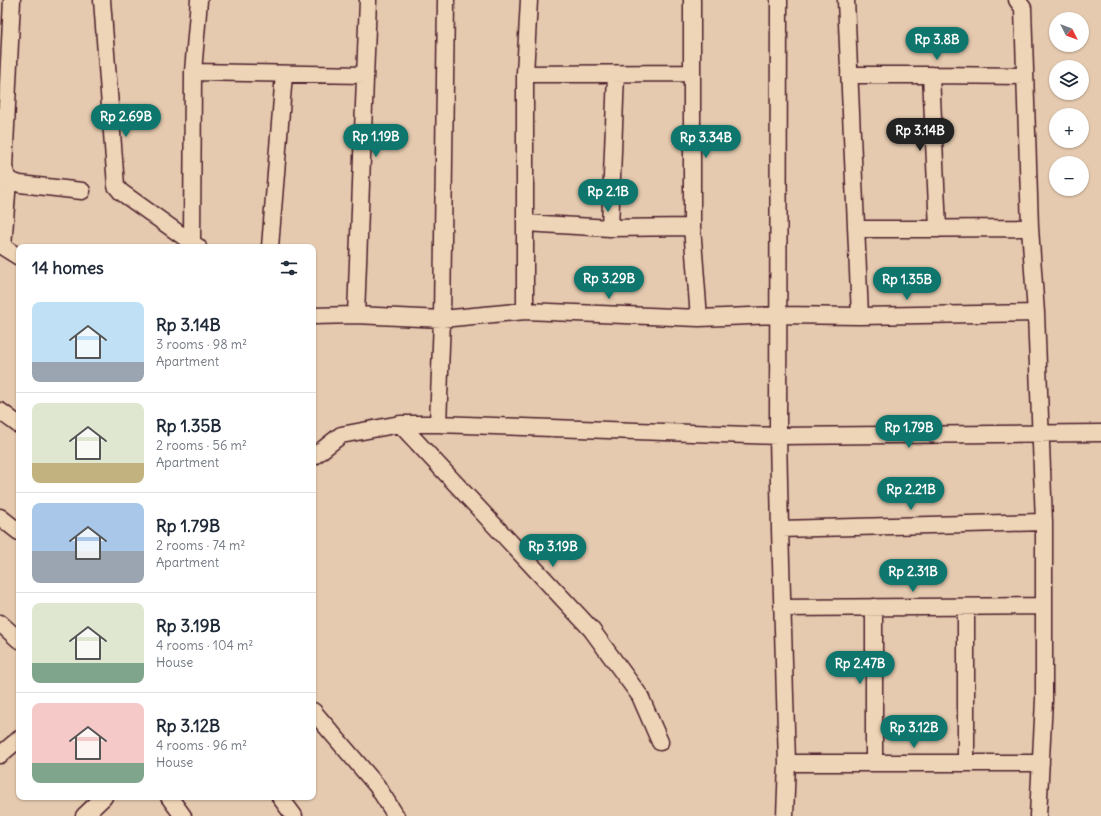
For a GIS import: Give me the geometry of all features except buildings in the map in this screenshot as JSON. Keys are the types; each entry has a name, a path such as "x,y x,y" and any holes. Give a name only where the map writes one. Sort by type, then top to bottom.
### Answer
{"street":[{"path":"12,0 4,84 2,150 4,167 8,180 2,249 16,256"},
{"path":"102,0 116,186 121,192 195,244"},
{"path":"195,244 193,72 198,0"},
{"path":"356,315 368,0"},
{"path":"438,424 442,319 446,0"},
{"path":"525,311 525,74 529,0"},
{"path":"692,0 692,227 699,318"},
{"path":"779,0 778,436 787,763 785,816"},
{"path":"846,0 860,316"},
{"path":"1017,0 1023,8 1030,228 1036,313 1044,522 1044,700 1038,816"},
{"path":"193,72 365,75"},
{"path":"525,74 692,73"},
{"path":"270,244 284,74"},
{"path":"610,228 616,74"},
{"path":"849,75 1025,76"},
{"path":"931,75 938,229"},
{"path":"8,180 20,184 82,191"},
{"path":"525,223 610,228 692,227"},
{"path":"856,229 1030,228"},
{"path":"316,316 356,315 442,319 525,311 699,318 778,315 860,316 1036,313"},
{"path":"0,411 16,423"},
{"path":"316,454 341,436 400,424 438,424 778,436 1101,433"},
{"path":"400,424 591,629 640,696 660,742"},
{"path":"0,517 16,530"},
{"path":"780,529 1044,522"},
{"path":"782,608 1044,606"},
{"path":"874,607 874,763"},
{"path":"966,607 966,763"},
{"path":"2,628 16,638"},
{"path":"316,715 377,786 396,816"},
{"path":"0,755 16,742"},
{"path":"787,763 1041,763"},
{"path":"84,816 101,800"},
{"path":"170,800 183,816"},
{"path":"282,800 294,816"}]}
